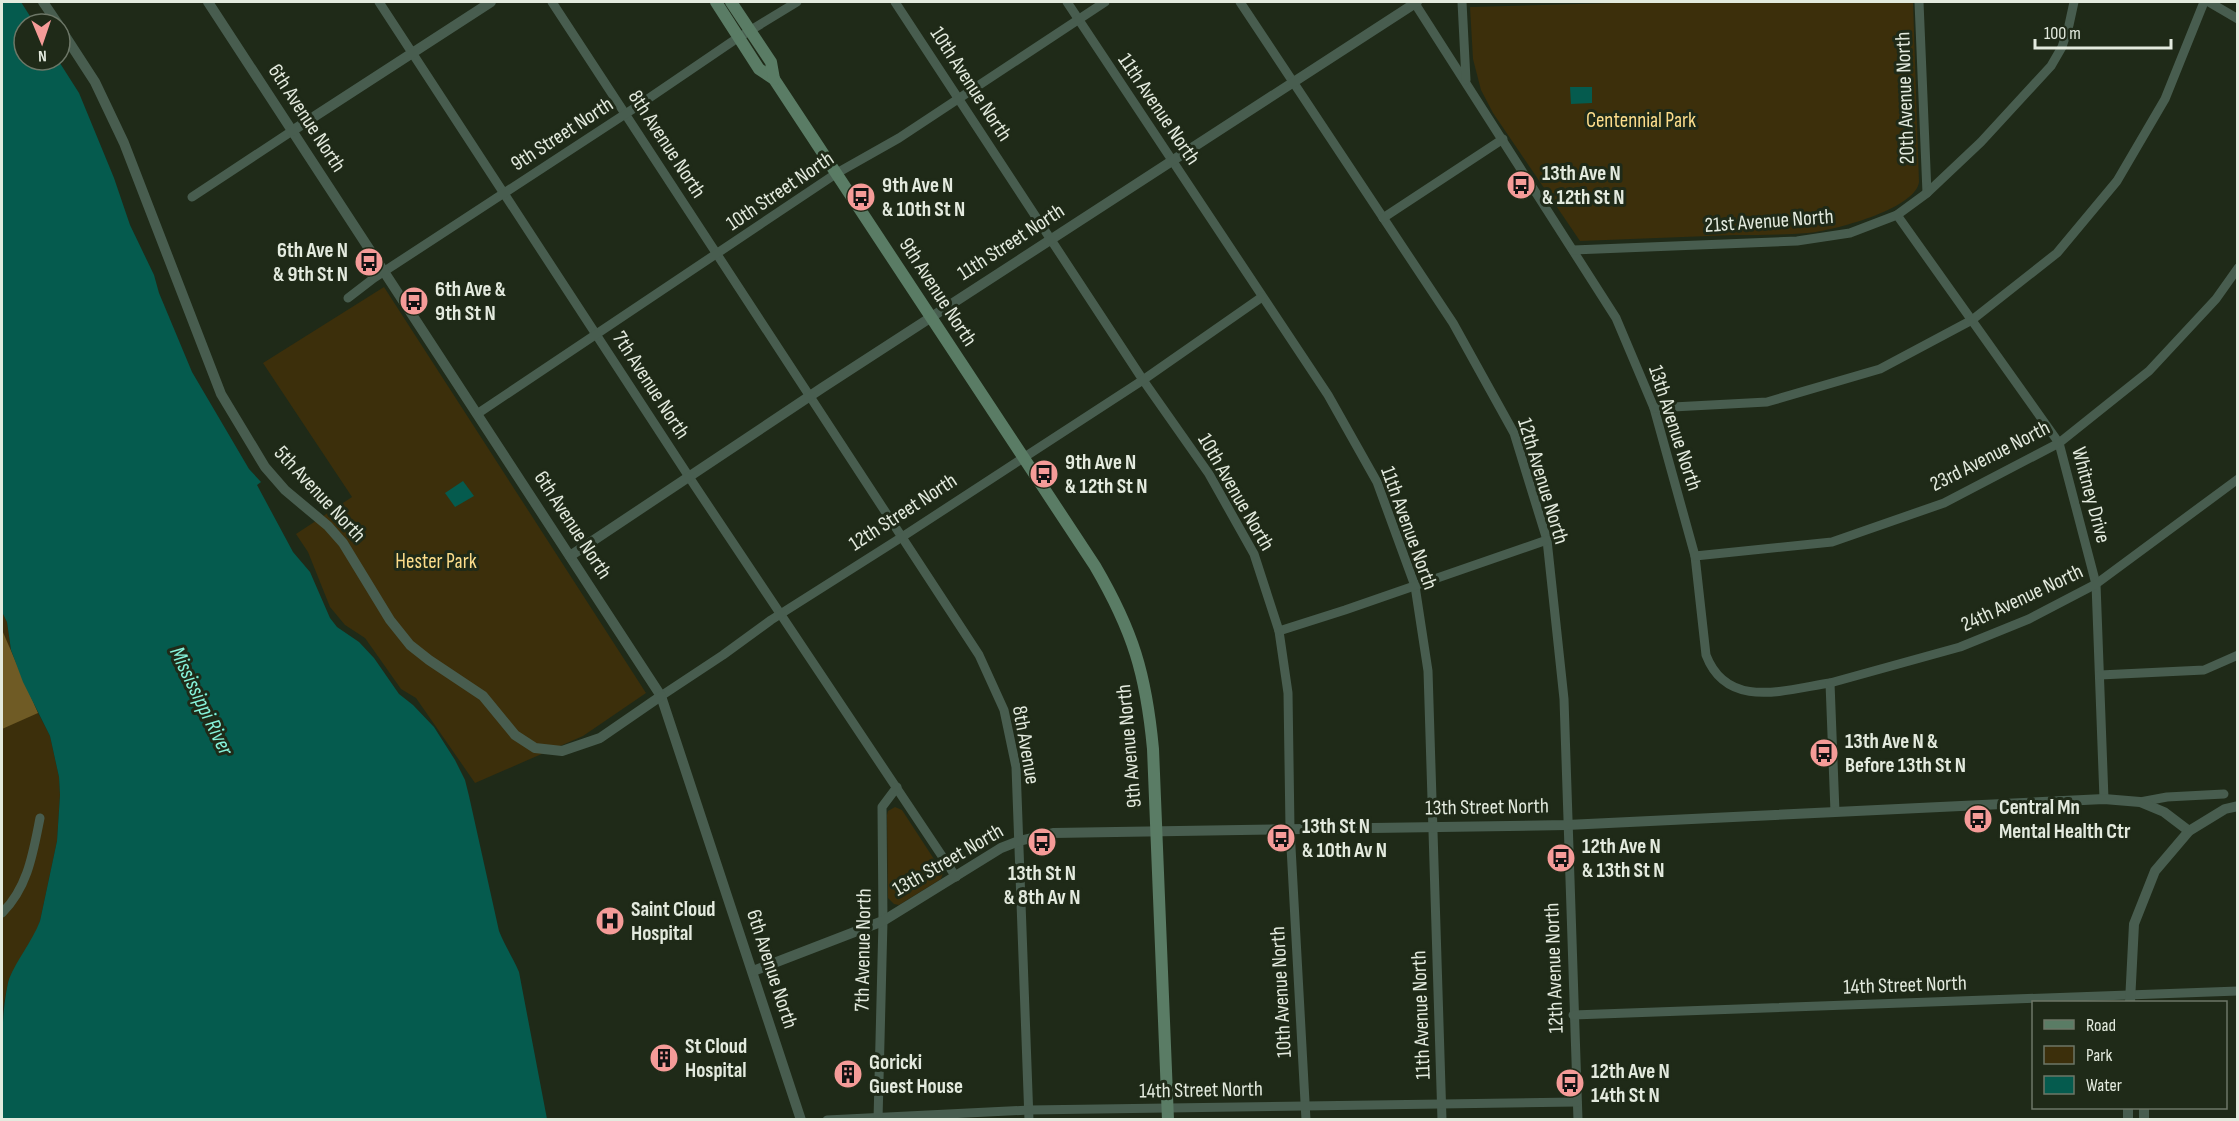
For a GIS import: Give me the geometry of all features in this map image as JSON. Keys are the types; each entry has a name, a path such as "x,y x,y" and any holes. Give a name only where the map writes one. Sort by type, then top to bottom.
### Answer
{"main road":[{"name":"9th Avenue North","path":"716,2 744,34"},
{"name":"9th Avenue North","path":"731,2 759,69 774,79 1095,566 1112,595 1132,638 1147,692 1150,719 1168,1114"}],"street":[{"name":"6th Avenue North","path":"208,2 661,696 801,1119"},
{"name":"7th Avenue North","path":"379,2 690,477 956,877"},
{"path":"192,197 490,2"},
{"name":"8th Avenue North","path":"552,2 810,396"},
{"name":"9th Street North","path":"348,298 504,192 626,114 744,34 797,2"},
{"name":"10th Avenue North","path":"895,2 1143,380 1209,474 1254,554 1279,630 1288,693 1290,829 1306,1119"},
{"name":"11th Avenue North","path":"1067,2 1328,394 1377,482 1415,586 1428,671 1442,1119"},
{"name":"10th Street North","path":"477,414 837,174 959,99 1105,2"},
{"name":"12th Avenue North","path":"1240,2 1453,323 1514,433 1546,540 1564,699 1578,1119"},
{"name":"11th Street North","path":"570,556 810,396 1415,2"},
{"name":"13th Avenue North","path":"1415,2 1616,318 1654,408 1695,556 1706,655 1712,670 1724,682 1742,691 1761,693 1830,683"},
{"path":"1462,2 1466,82"},
{"name":"20th Avenue North","path":"1919,2 1927,194"},
{"name":"21st Avenue North","path":"1573,249 1797,241 1850,232 1897,215 1927,194 1982,142 2051,66 2070,25 2074,2"},
{"path":"1654,408 1767,402 1880,369 1972,320 2057,253 2117,181 2165,99 2204,2"},
{"path":"2210,2 2238,19"},
{"name":"5th Avenue North","path":"72,46 109,108 221,394 265,467 285,490 328,526 344,543 390,620 410,645 483,696 515,735 535,748 562,751"},
{"path":"1383,218 1503,140"},
{"name":"Whitney Drive","path":"1897,215 2059,443 2096,584 2104,799"},
{"name":"23rd Avenue North","path":"1695,556 1832,542 1944,503 2059,443 2149,371 2216,298 2238,268"},
{"name":"12th Street North","path":"562,751 600,738 782,613 1143,380 1262,297"},
{"name":"8th Avenue","path":"810,396 980,655 1004,710 1016,767 1029,1115"},
{"name":"24th Avenue North","path":"1830,683 1960,647 2029,619 2096,584 2238,479"},
{"path":"1279,630 1546,540"},
{"path":"2100,675 2204,670 2238,655"},
{"path":"1830,683 1835,812"},
{"name":"7th Avenue North","path":"878,1118 883,921 882,807 897,787"},
{"path":"2140,802 2168,797 2224,794"},
{"name":"13th Street North","path":"753,971 883,921 980,860 1019,841 1053,833 1567,825 2104,799 2140,802 2164,812 2189,831"},
{"path":"2131,1000 2134,924 2155,871 2189,831 2225,809 2238,806"},
{"path":"2,914 14,901 31,867 40,818"},
{"name":"14th Street North","path":"2096,1001 2238,991"},
{"name":"14th Street North","path":"1573,1016 2032,1003"},
{"name":"14th Street North","path":"827,1119 1168,1114 1305,1106 1577,1102"}],"green space":[{"name":"Centennial Park","path":"1652,2 1913,2 1919,182 1914,192 1904,201 1871,217 1835,228 1808,233 1580,241 1493,113 1481,90 1473,59 1470,7"},
{"name":"Hester Park","path":"384,287 646,693 583,736 475,783 416,698 401,689 365,638 345,625 330,607 308,552 296,534 352,497 263,363"},
{"path":"2,612 7,622 11,650 50,736 59,777 60,795 57,841 40,921 36,933 9,979 2,1012"},
{"path":"895,807 902,810 943,873 941,879 899,905 894,904 888,898 887,815 888,811"}],"shaded area":[{"path":"2,630 38,713 2,729"}],"water":[{"name":"Mississippi River","path":"2,2 21,2 27,12 12,12 12,72 66,72 79,93 114,178 130,225 154,275 159,293 192,372 249,469 261,482 257,485 293,552 310,572 330,618 337,627 359,642 374,658 399,694 434,727 465,780 499,931 519,972 547,1119 2,1119 2,1048 6,993 12,972 40,921 57,841 60,795 59,777 50,736 23,682 11,650 7,622 2,612"},
{"path":"1570,87 1592,87 1592,103 1571,104"},
{"path":"463,481 474,496 455,507 445,493"}],"place":[{"name":"13th Ave N & 12th St N","path":"1521,185"},
{"name":"9th Ave N & 10th St N","path":"861,197"},
{"name":"6th Ave N & 9th St N","path":"369,262"},
{"name":"6th Ave & 9th St N","path":"414,301"},
{"name":"9th Ave N & 12th St N","path":"1044,474"},
{"name":"13th Ave N & Before 13th St N","path":"1824,753"},
{"name":"Central Mn Mental Health Ctr","path":"1978,819"},
{"name":"13th St N & 10th Av N","path":"1281,838"},
{"name":"13th St N & 8th Av N","path":"1042,842"},
{"name":"12th Ave N & 13th St N","path":"1561,858"},
{"name":"Saint Cloud Hospital","path":"610,921"},
{"name":"St Cloud Hospital","path":"664,1058"},
{"name":"Goricki Guest House","path":"848,1074"},
{"name":"12th Ave N 14th St N","path":"1570,1083"}]}
